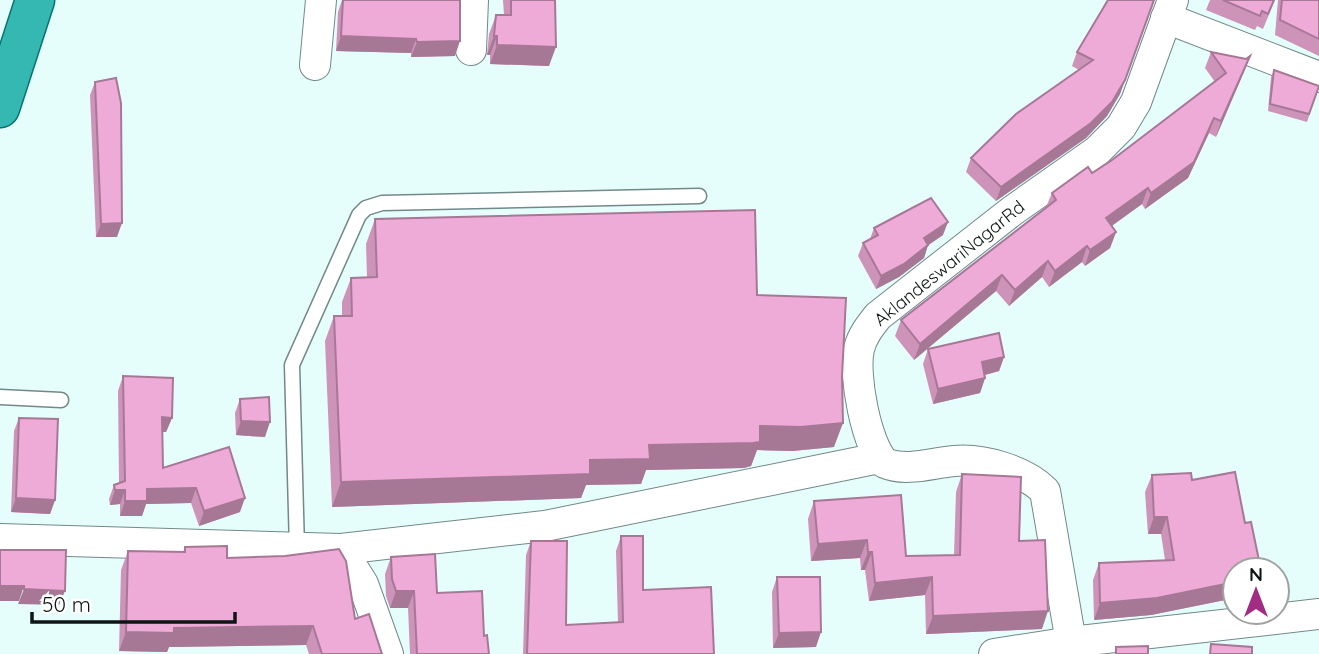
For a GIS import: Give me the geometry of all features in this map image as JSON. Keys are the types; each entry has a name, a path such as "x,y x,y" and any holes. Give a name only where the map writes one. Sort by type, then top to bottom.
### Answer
{"highway":[{"path":"0,108 35,0"}],"street":[{"path":"315,65 321,0"},
{"path":"471,50 473,0"},
{"path":"1170,9 1319,77"},
{"name":"AklandeswariNagarRd","path":"879,458 869,437 858,359 860,346 871,325 1001,219 1097,151 1113,135 1136,102 1170,9"},
{"path":"0,538 341,549 545,526 879,458 885,463 901,467 959,460 1032,478 1045,491 1071,642"},
{"path":"341,549 363,584 388,654"},
{"path":"994,654 1071,642 1319,614"}],"lane":[{"path":"297,549 292,365 359,215 366,208 382,203 699,196"},
{"path":"0,397 61,400"}],"building":[{"path":"343,0 460,0 460,41 417,42 416,39 341,36"},
{"path":"511,0 555,0 556,47 497,45 497,36 494,36 496,15 511,15"},
{"path":"1108,0 1154,0 1125,80 1112,102 1091,123 1001,187 971,158 1016,114 1093,60 1077,52"},
{"path":"1223,0 1274,0 1268,14 1262,11 1260,16"},
{"path":"1282,0 1319,0 1319,39 1280,20"},
{"path":"1211,52 1246,59 1250,56 1221,121 1214,118 1194,162 1151,193 1148,188 1106,218 1116,232 1090,250 1087,246 1055,271 1048,261 1015,290 1002,275 920,344 901,320 1056,200 1052,193 1088,167 1092,173 1112,160 1226,73"},
{"path":"1274,70 1319,86 1309,114 1270,104"},
{"path":"116,78 121,103 122,223 101,224 95,82"},
{"path":"931,198 948,222 924,238 928,245 904,264 881,276 863,243 878,235 874,228"},
{"path":"755,210 757,295 846,298 842,377 843,423 801,427 760,426 760,442 753,443 649,445 650,459 590,460 590,474 341,482 334,316 352,316 351,278 377,277 375,219"},
{"path":"999,333 1004,357 982,362 985,378 938,389 928,349"},
{"path":"123,376 173,378 172,418 162,417 163,468 229,447 245,498 204,511 196,488 147,489 147,501 125,501 125,490 115,490 114,485 125,481"},
{"path":"269,397 270,422 241,421 240,399"},
{"path":"19,418 58,419 55,500 16,498"},
{"path":"1235,472 1245,523 1251,522 1258,556 1221,556 1221,585 1157,598 1100,603 1099,563 1174,560 1167,517 1154,517 1152,475 1191,473 1192,480"},
{"path":"962,474 1021,477 1019,541 1045,540 1048,611 933,616 932,577 875,583 872,552 868,552 867,540 818,544 814,501 901,495 906,556 960,555"},
{"path":"621,536 643,536 643,590 711,587 714,654 527,654 531,541 567,541 566,625 623,622"},
{"path":"227,546 227,558 285,556 339,549 346,561 355,619 369,614 382,654 322,654 313,626 174,628 174,633 126,632 128,551 185,552 185,547"},
{"path":"0,550 66,550 65,591 0,586"},
{"path":"435,554 437,593 482,591 484,636 487,635 489,654 417,654 414,591 396,591 392,579 391,557"},
{"path":"777,577 820,577 821,632 779,633"},
{"path":"1211,644 1252,647 1252,654 1210,654"},
{"path":"1148,646 1148,654 1116,654 1116,647"}]}
